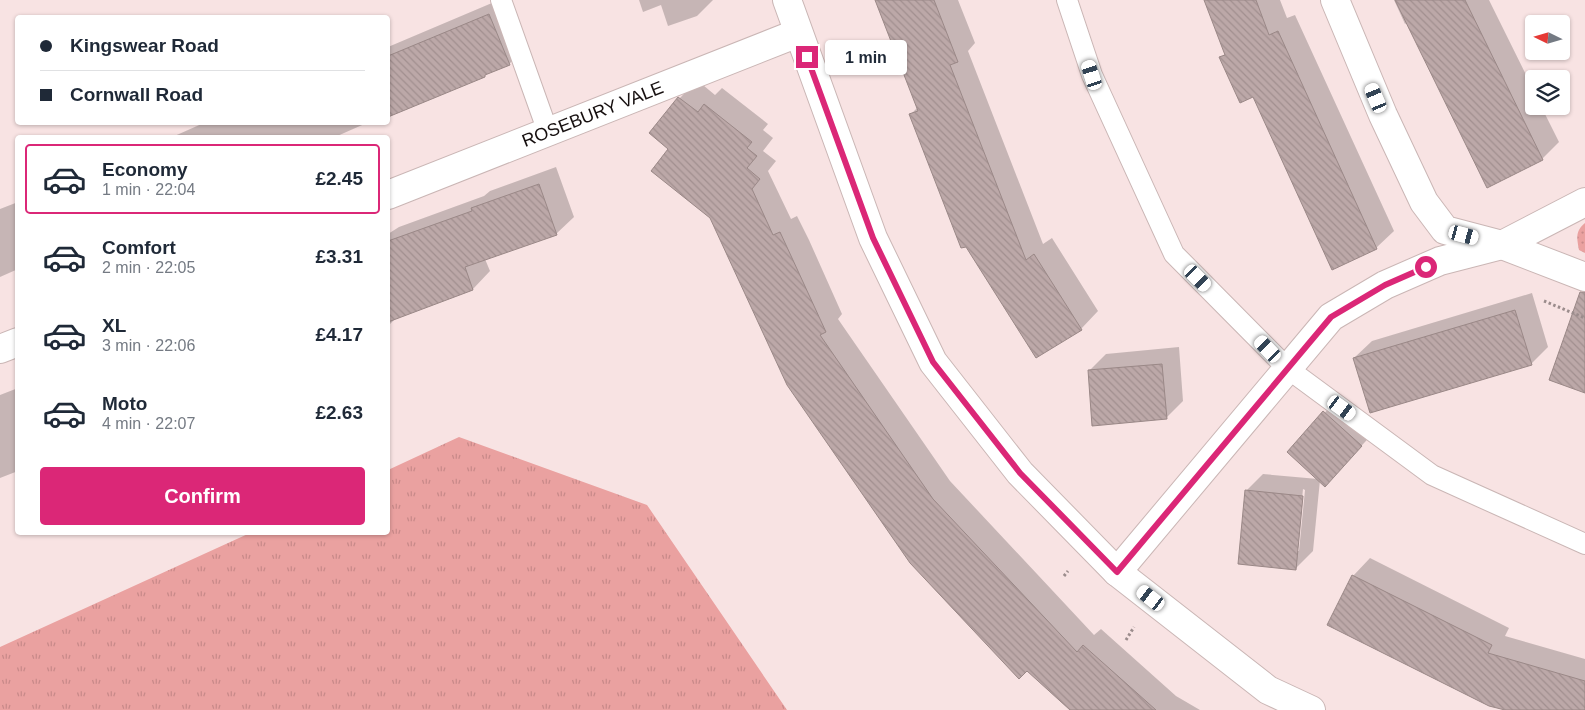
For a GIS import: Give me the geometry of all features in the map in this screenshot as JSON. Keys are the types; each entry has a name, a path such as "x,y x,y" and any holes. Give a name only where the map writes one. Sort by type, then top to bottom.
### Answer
{"street":[{"path":"787,0 873,238 933,362 1020,473 1117,572 1268,690 1310,710"},
{"path":"1336,0 1383,114 1424,202 1445,230 1502,245 1585,277"},
{"name":"ROSEBURY VALE","path":"390,195 798,33"},
{"path":"1117,572 1331,317 1385,285 1440,261 1502,245 1585,202"},
{"path":"0,349 15,343"}],"lane":[{"path":"501,0 548,132"},
{"path":"1067,0 1092,75 1174,254 1287,368 1432,475 1585,544"}],"green space":[{"path":"1585,223 1585,253 1579,250 1577,238 1578,232"},
{"path":"459,437 647,505 787,710 0,710 0,647 246,535 390,535 390,469"}],"building":[{"path":"875,0 934,0 958,62 950,65 1026,260 1034,254 1082,330 1036,358 966,247 961,248 909,114 918,111"},
{"path":"1204,0 1256,0 1269,35 1278,31 1377,249 1332,270 1253,97 1240,103 1219,57 1225,55"},
{"path":"1395,0 1465,0 1543,160 1487,188"},
{"path":"489,14 510,65 390,116 390,55"},
{"path":"678,97 698,112 704,104 752,142 747,148 757,156 747,168 760,179 752,189 773,235 780,232 826,332 820,335 933,499 1077,652 1083,645 1156,710 1070,710 1027,671 1019,679 910,563 787,385 710,218 651,171 668,149 649,133"},
{"path":"539,184 557,235 465,267 473,290 390,321 390,240 472,211 471,208"},
{"path":"1580,292 1585,292 1585,393 1549,380"},
{"path":"1515,310 1532,365 1370,413 1353,358"},
{"path":"1162,364 1167,419 1092,426 1088,370"},
{"path":"1323,411 1362,446 1325,487 1287,452"},
{"path":"1245,490 1303,496 1296,570 1238,564"},
{"path":"1352,575 1492,645 1488,653 1585,681 1585,710 1505,710 1489,706 1327,625"}],"route":[{"path":"807,57 873,238 933,362 1020,473 1117,572 1331,317 1385,285 1426,267"}]}
